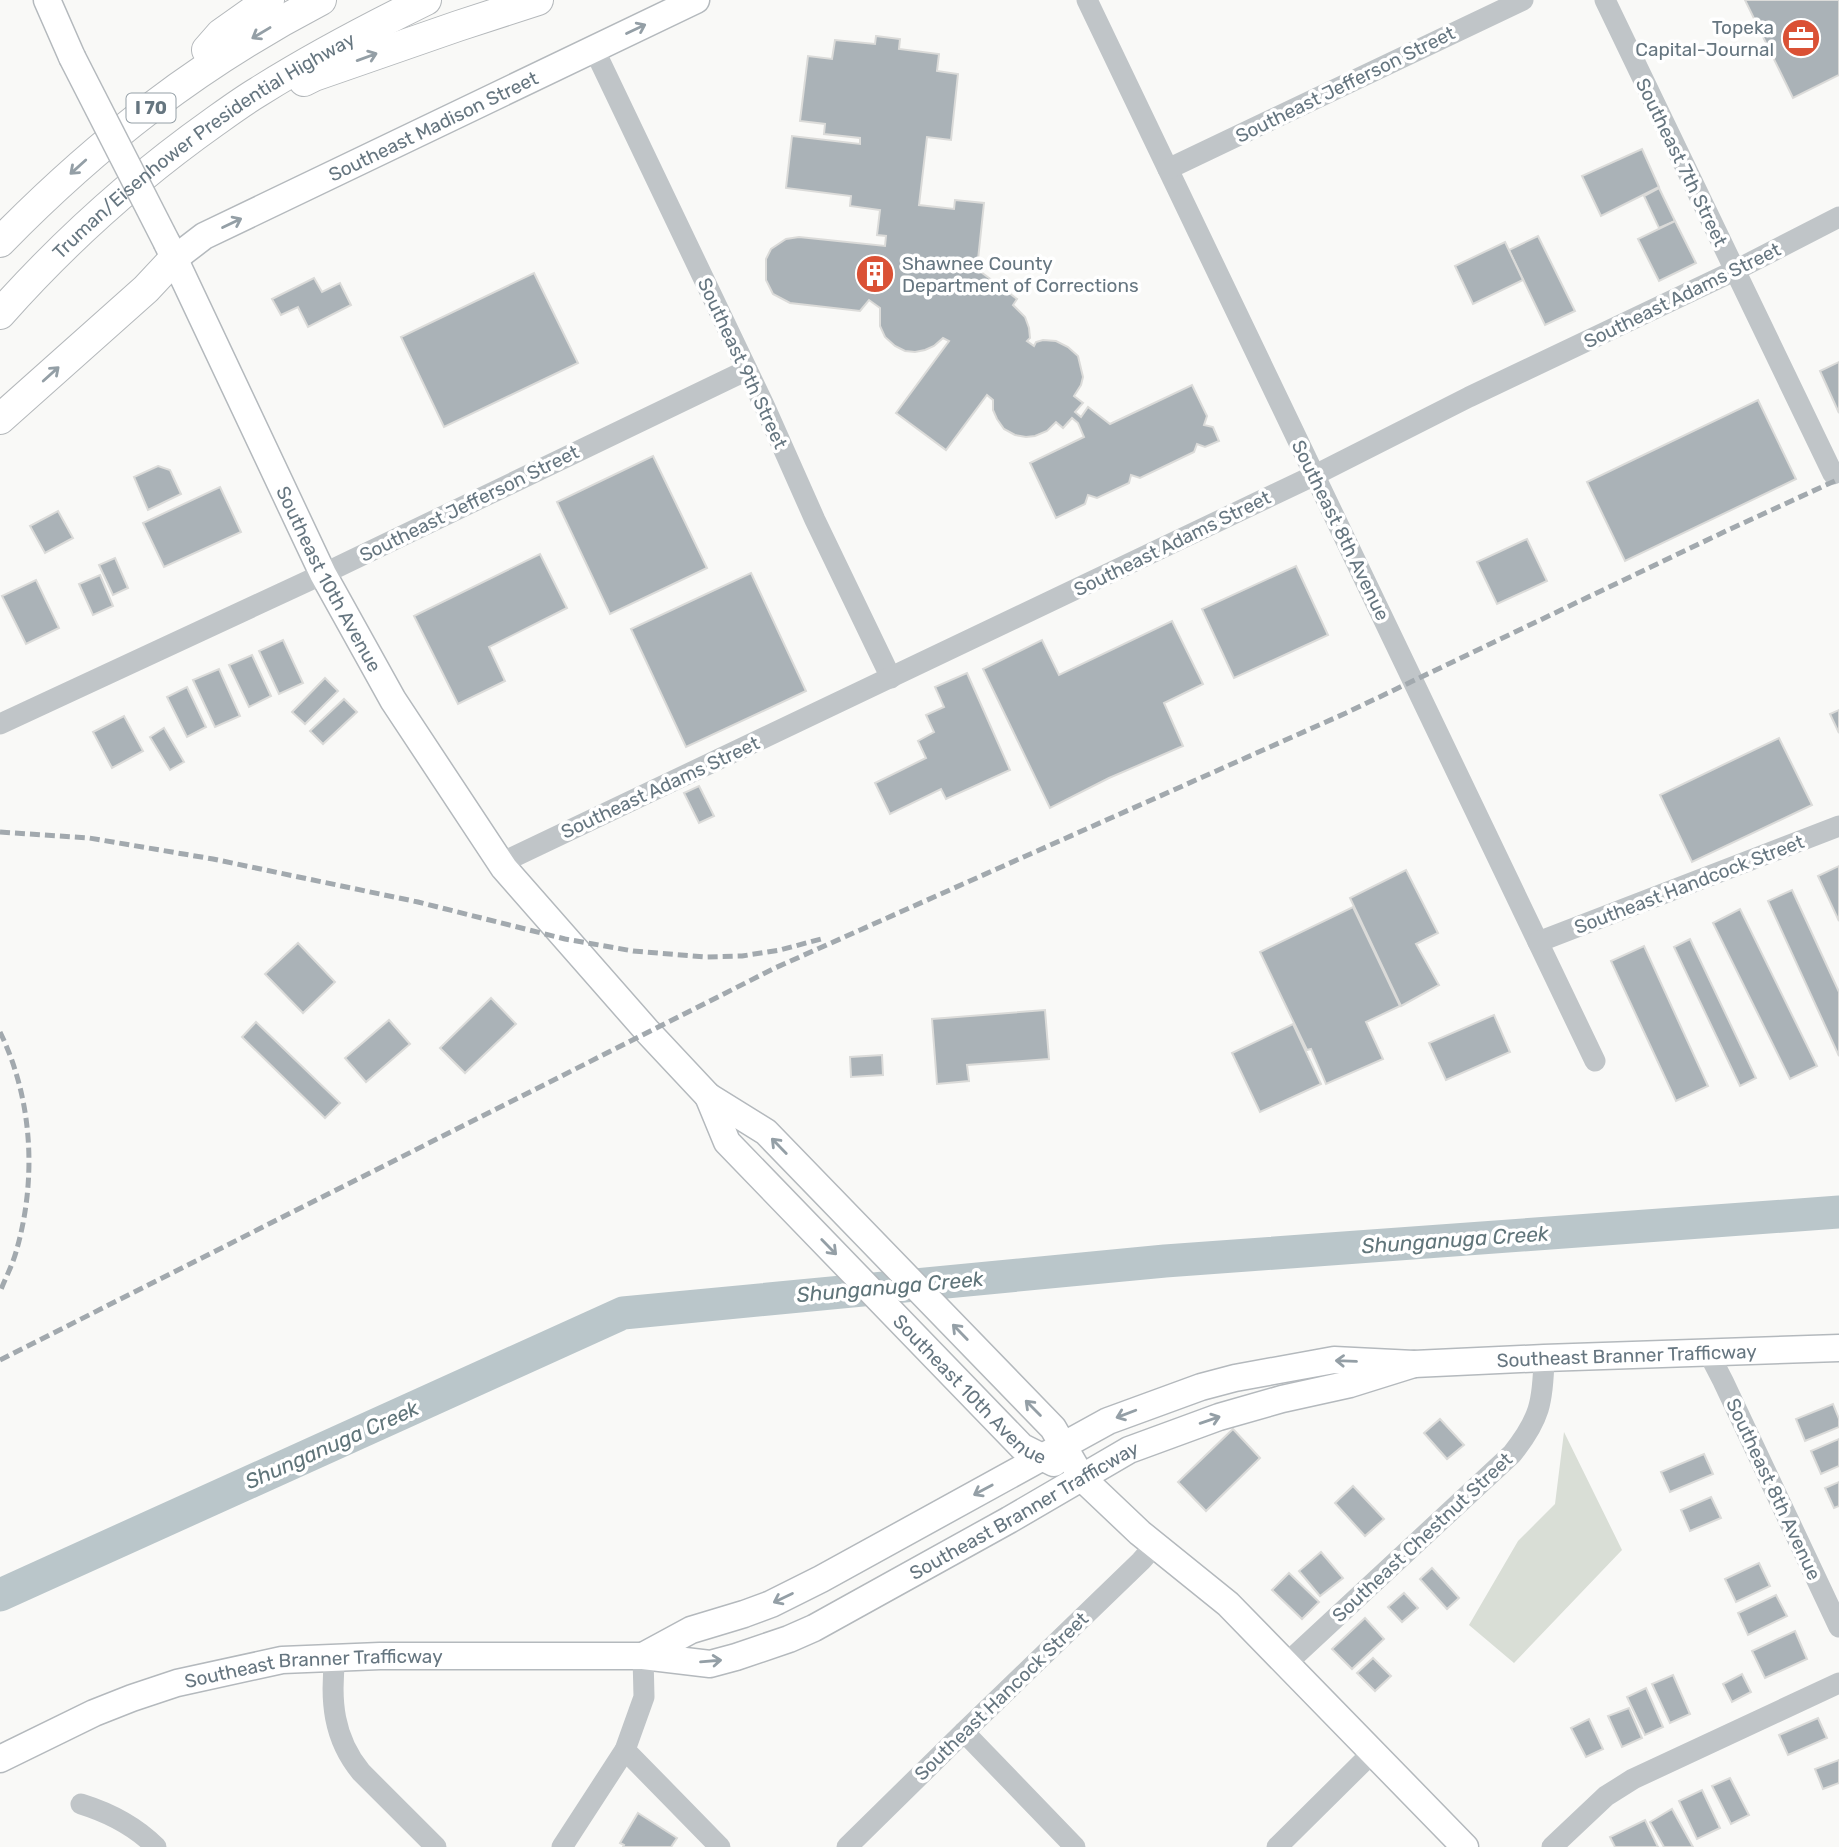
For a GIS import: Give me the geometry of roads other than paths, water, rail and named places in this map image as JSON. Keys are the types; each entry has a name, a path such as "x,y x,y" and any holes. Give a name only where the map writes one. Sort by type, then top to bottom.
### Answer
{"highway":[{"path":"165,97 221,34 269,0"},
{"name":"I 70","path":"0,243 39,202 114,135 233,50 321,0"},
{"name":"Truman/Eisenhower Presidential Highway","path":"0,314 85,226 142,176 194,136 256,93 316,57 426,0"},
{"path":"194,136 314,76 538,0"},
{"path":"0,419 146,289 171,251"}],"main road":[{"name":"Southeast 10th Avenue","path":"47,0 72,57 171,251 323,574 393,700 501,863 565,939 708,1096 766,1132 1053,1428 1054,1451"},
{"name":"Southeast Madison Street","path":"171,251 696,0"},
{"name":"Southeast 10th Avenue","path":"708,1096 727,1142 1022,1447 1054,1451 1155,1545 1228,1604 1465,1847"},
{"name":"Southeast Branner Trafficway","path":"643,1656 691,1630 744,1614 791,1594 1108,1421 1201,1387 1235,1378 1334,1360 1414,1364 1839,1348"},
{"name":"Southeast Branner Trafficway","path":"0,1759 93,1713 177,1683 282,1660 380,1656 643,1656 710,1664 736,1657 814,1628 1129,1450 1219,1417 1350,1384 1414,1364"}],"street":[{"name":"Southeast 8th Avenue","path":"1087,0 1595,1061"},
{"name":"Southeast Jefferson Street","path":"1168,169 1523,0"},
{"name":"Southeast 7th Street","path":"1605,0 1833,474"},
{"name":"Southeast 9th Street","path":"594,49 891,678"},
{"name":"Southeast Adams Street","path":"501,863 1315,475 1839,217"},
{"name":"Southeast Jefferson Street","path":"0,724 323,574 747,370"},
{"name":"Southeast Handcock Street","path":"1538,942 1839,825"},
{"name":"Southeast 8th Avenue","path":"1707,1352 1839,1627"},
{"name":"Southeast Chestnut Street","path":"1287,1663 1512,1454 1525,1438 1539,1412 1544,1358"},
{"name":"Southeast Hancock Street","path":"847,1847 1155,1545"},
{"path":"562,1847 625,1750 644,1697 643,1656"},
{"path":"335,1658 332,1685 342,1744 361,1772 436,1847"},
{"path":"1552,1847 1606,1796 1633,1779 1839,1683"},
{"path":"964,1732 1075,1847"},
{"path":"625,1750 720,1847"},
{"path":"1278,1847 1373,1752"},
{"path":"81,1804 125,1822 156,1847"}],"waterway":[{"name":"Shunganuga Creek","path":"0,1595 623,1313 1165,1261 1839,1212"}],"railway":[{"path":"0,1360 775,968 1346,713 1839,479"},
{"path":"0,832 89,838 213,859 418,902 565,939 633,951 705,957 742,956 780,950 821,939"},
{"path":"0,1032 11,1058 25,1113 29,1169 23,1225 0,1292"}],"place":[{"name":"Topeka Capital-Journal","path":"1801,38"},
{"name":"Shawnee County Department of Corrections","path":"875,274"}]}
